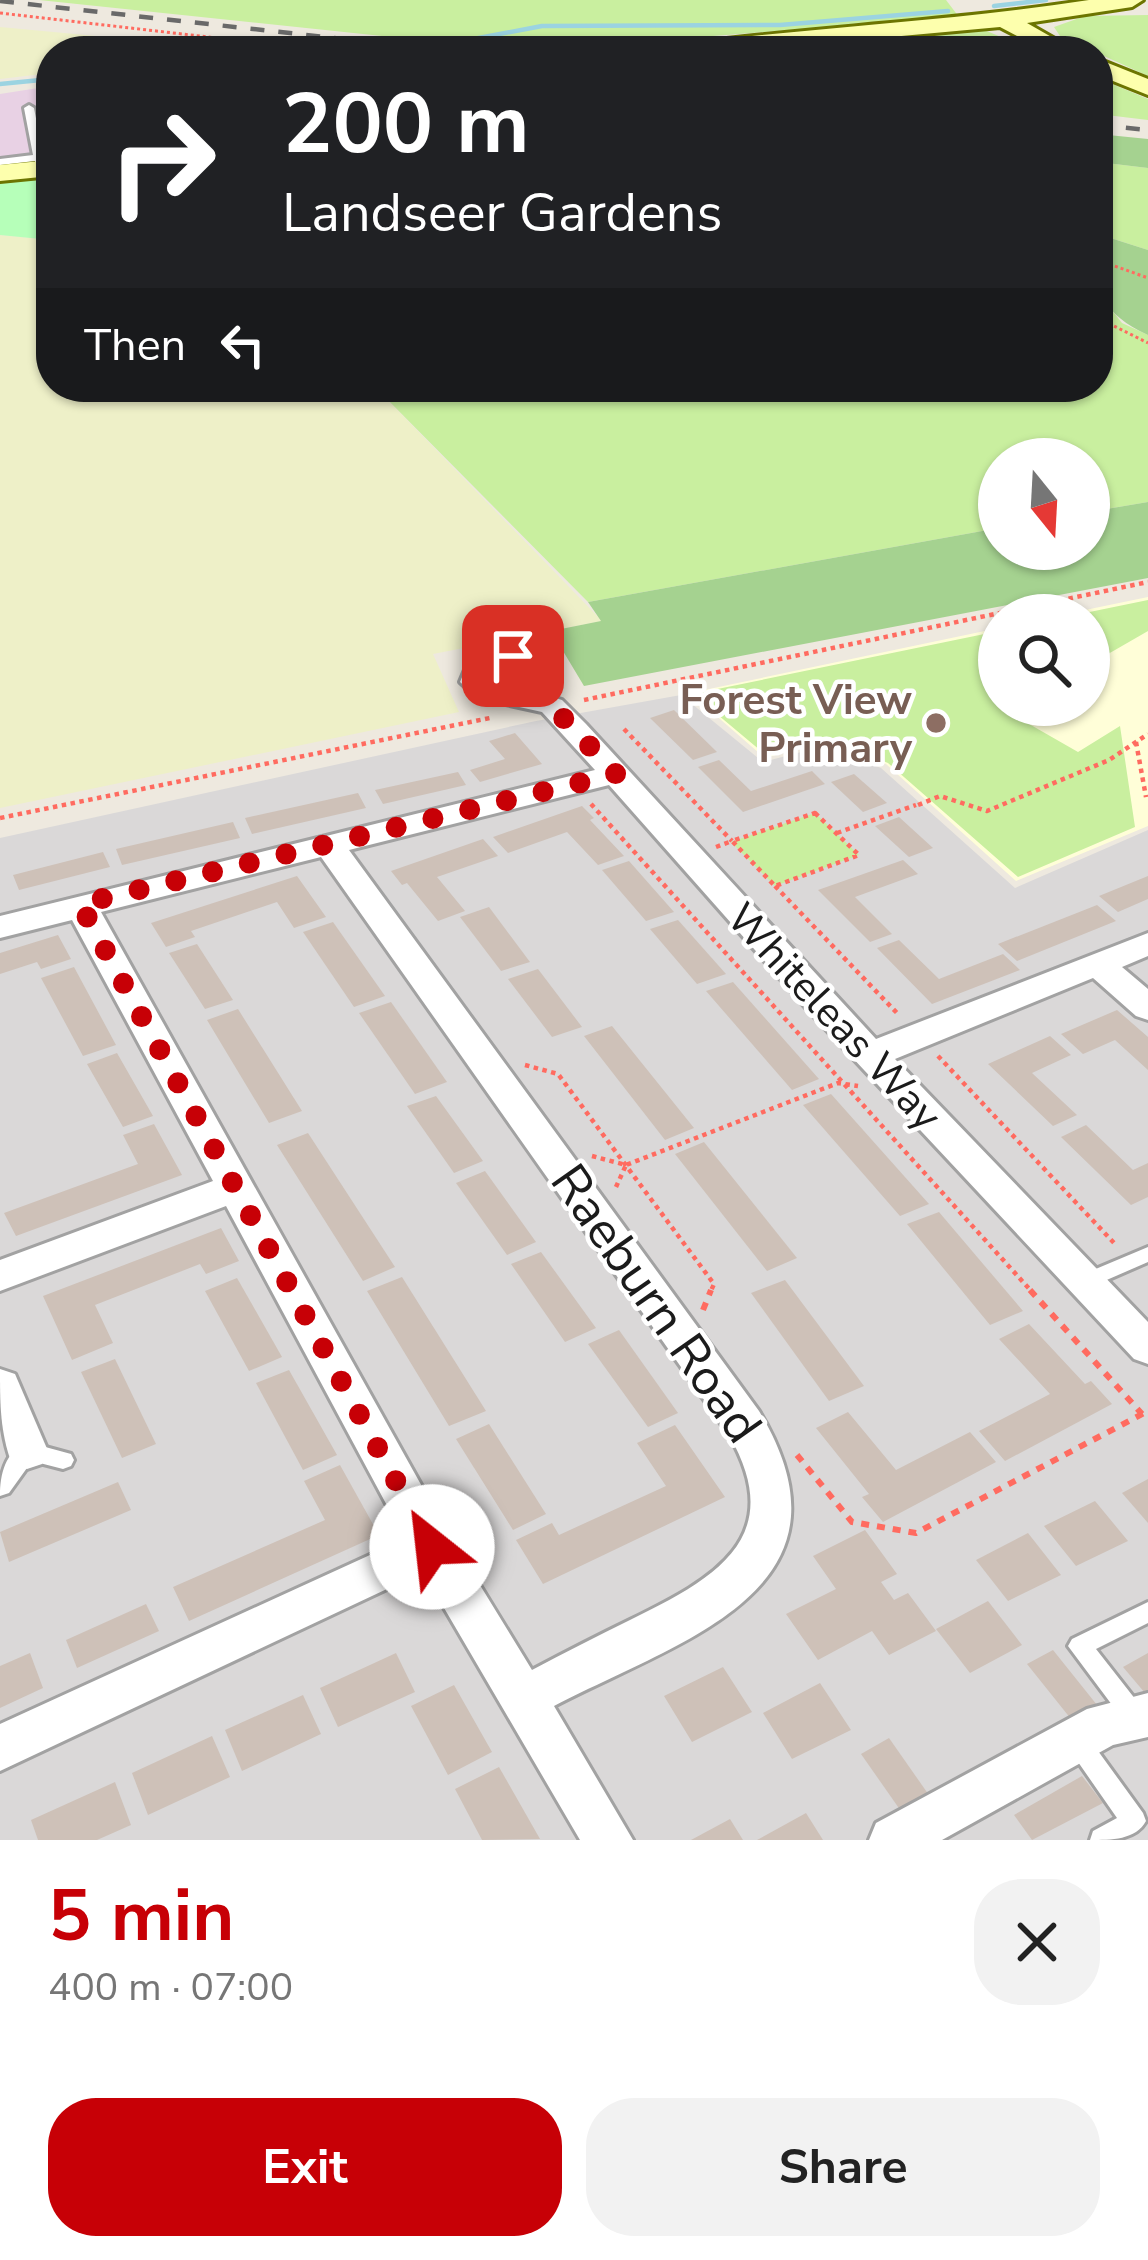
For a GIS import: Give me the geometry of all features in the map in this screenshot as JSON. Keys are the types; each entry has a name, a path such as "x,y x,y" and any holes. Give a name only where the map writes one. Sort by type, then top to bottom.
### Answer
{"street":[{"path":"803,36 1004,20 1132,0"},
{"path":"1004,20 1035,36"},
{"path":"1113,73 1148,88"},
{"path":"0,173 36,166"},
{"name":"Whiteleas Way","path":"538,694 1148,1348"},
{"path":"0,927 616,774"},
{"name":"Raeburn Road","path":"327,843 764,1451 773,1491 772,1529 756,1560 728,1591 525,1697"},
{"path":"80,904 432,1547 608,1840"},
{"path":"870,1054 1148,944"},
{"path":"1098,964 1148,1008"},
{"path":"0,1276 236,1188"},
{"path":"0,1386 45,1456"},
{"path":"0,1748 432,1547"},
{"path":"894,1840 1104,1725 1142,1717"}],"lane":[{"path":"29,108 36,134"},
{"path":"0,162 36,164"},
{"path":"1085,1281 1140,1258"},
{"path":"1,1487 45,1456"},
{"path":"1142,1717 1080,1646 1148,1612"},
{"path":"1076,1740 1134,1821 1102,1840"}],"path":[{"path":"0,14 196,36"},
{"path":"1113,265 1148,278"},
{"path":"1113,326 1148,343"},
{"path":"538,694 1148,582"},
{"path":"0,818 493,718"},
{"path":"625,729 1140,1258"},
{"path":"837,833 940,796 987,811 1109,760 1148,734"},
{"path":"1136,742 1146,796"},
{"path":"573,784 838,1083 1145,1413 916,1533 852,1522 788,1443 744,1423"},
{"path":"688,856 814,813 859,854 775,886"},
{"path":"480,1054 558,1073 714,1284 689,1343"},
{"path":"626,1165 838,1083"}],"shaded area":[{"path":"0,27 96,36 36,36 36,75 0,79"},
{"path":"36,88 36,162 0,166 0,94"},
{"path":"0,235 36,239 36,402 390,402 602,621 433,654 459,712 0,808"},
{"name":"Forest View Primary","path":"1148,597 1148,826 1016,881 886,764 825,741 765,758 690,693 978,632 978,726 1110,726 1110,605"},
{"path":"681,695 763,762 824,746 881,768 1015,888 1148,830 1148,1840 0,1840 0,838 536,721"}],"green space":[{"path":"39,0 946,0 959,17 713,36 381,36"},
{"path":"1148,15 1148,76 1113,60 1113,36 1060,36 1054,27 1085,16"},
{"path":"975,26 999,36 867,36"},
{"path":"1113,84 1148,99 1148,120 1113,116"},
{"path":"1113,136 1148,139 1148,168 1113,164"},
{"path":"1113,164 1148,168 1148,250 1113,239"},
{"path":"36,175 36,239 0,235 0,179"},
{"path":"1113,239 1148,250 1148,335 1113,310"},
{"path":"1113,312 1122,323 1148,335 1148,502 1110,508 1110,438 978,438 978,532 588,602 390,402 1113,402"},
{"path":"1148,502 1148,578 1064,594 978,594 978,611 584,686 551,631 601,621 588,602 978,532 978,570 1110,570 1110,508"},
{"path":"1148,600 1148,631 1110,653 1110,608"},
{"name":"Forest View Primary","path":"978,635 978,726 1032,726 1078,752 1120,726 1135,827 1018,877 888,763 826,738 767,756 693,694"},
{"path":"815,813 859,855 775,886 731,842"}],"building":[{"path":"674,710 717,752 693,760 650,718"},
{"path":"515,733 542,764 480,782 470,770 505,759 489,741"},
{"path":"719,760 751,791 812,771 825,784 743,812 698,767"},
{"path":"458,772 466,785 383,804 375,790"},
{"path":"854,774 887,803 863,812 831,782"},
{"path":"358,793 366,808 252,834 245,818"},
{"path":"582,806 624,856 598,865 567,832 508,853 493,837"},
{"path":"899,817 933,848 909,857 875,826"},
{"path":"233,822 240,838 122,865 116,849"},
{"path":"483,839 498,856 437,877 465,911 438,921 391,871"},
{"path":"103,852 110,867 19,890 13,875"},
{"path":"903,860 918,874 855,897 892,934 870,942 818,890"},
{"path":"629,861 674,912 646,921 602,870"},
{"path":"297,876 326,917 294,928 277,902 191,931 195,937 166,947 151,923"},
{"path":"1148,876 1148,899 1118,912 1099,896"},
{"path":"1097,905 1116,921 1017,961 998,944"},
{"path":"489,907 530,962 501,971 460,917"},
{"path":"678,920 726,974 697,984 650,929"},
{"path":"333,922 385,996 354,1007 303,932"},
{"path":"58,935 71,959 41,969 37,962 0,974 0,953"},
{"path":"899,940 939,979 1003,954 1020,970 932,1004 877,948"},
{"path":"197,944 233,1000 205,1009 169,953"},
{"path":"74,967 116,1045 83,1056 41,978"},
{"path":"538,969 582,1027 552,1037 508,979"},
{"path":"733,982 819,1079 792,1090 706,991"},
{"path":"391,1002 447,1082 415,1094 359,1013"},
{"path":"238,1009 302,1111 269,1123 207,1020"},
{"path":"1117,1010 1148,1037 1148,1070 1115,1040 1083,1054 1061,1034"},
{"path":"612,1026 694,1128 665,1140 584,1036"},
{"path":"1050,1036 1071,1055 1032,1073 1077,1115 1053,1126 988,1064"},
{"path":"117,1053 153,1116 123,1127 87,1064"},
{"path":"831,1094 929,1204 900,1216 803,1105"},
{"path":"436,1096 483,1161 454,1173 407,1106"},
{"path":"154,1124 182,1175 16,1236 4,1213 138,1164 123,1135"},
{"path":"1086,1125 1133,1170 1148,1163 1148,1197 1131,1205 1061,1137"},
{"path":"308,1133 395,1267 363,1281 277,1145"},
{"path":"704,1142 797,1258 767,1271 675,1154"},
{"path":"485,1171 536,1242 507,1255 456,1183"},
{"path":"939,1212 1023,1311 990,1325 907,1224"},
{"path":"221,1228 239,1261 206,1274 200,1264 95,1305 113,1343 72,1360 43,1296"},
{"path":"541,1252 596,1328 565,1342 511,1264"},
{"path":"402,1277 486,1411 449,1426 367,1291"},
{"path":"237,1278 282,1357 249,1371 205,1291"},
{"path":"785,1280 864,1386 829,1401 751,1293"},
{"path":"1029,1324 1085,1384 1091,1381 1112,1404 1005,1461 979,1431 1050,1394 999,1339"},
{"path":"619,1330 678,1413 648,1427 588,1344"},
{"path":"115,1359 156,1444 122,1458 81,1372"},
{"path":"289,1370 337,1455 303,1470 256,1383"},
{"path":"848,1412 896,1470 970,1432 996,1462 883,1522 862,1497 869,1494 816,1428"},
{"path":"489,1424 546,1514 513,1530 456,1439"},
{"path":"675,1425 725,1497 543,1584 516,1540 552,1523 559,1535 666,1486 637,1443"},
{"path":"340,1465 379,1535 189,1621 173,1587 325,1520 304,1481"},
{"path":"1148,1479 1148,1523 1122,1493"},
{"path":"118,1482 131,1510 9,1562 0,1532"},
{"path":"1095,1501 1128,1541 1076,1566 1044,1526"},
{"path":"865,1530 897,1574 881,1582 894,1600 908,1593 936,1631 889,1655 872,1631 818,1660 786,1614 836,1589 813,1556"},
{"path":"1028,1533 1061,1575 1008,1601 976,1560"},
{"path":"988,1601 1022,1645 970,1673 936,1629"},
{"path":"146,1604 159,1631 77,1668 66,1640"},
{"path":"1053,1650 1097,1705 1071,1719 1027,1664"},
{"path":"30,1653 43,1688 0,1708 0,1666"},
{"path":"396,1653 415,1692 338,1727 320,1688"},
{"path":"1148,1653 1148,1691 1145,1693 1123,1667"},
{"path":"723,1667 752,1712 692,1742 664,1696"},
{"path":"820,1683 851,1730 792,1759 763,1713"},
{"path":"454,1685 492,1752 448,1775 411,1706"},
{"path":"303,1695 321,1734 242,1771 225,1730"},
{"path":"212,1736 230,1777 148,1815 132,1773"},
{"path":"889,1738 931,1798 903,1814 861,1754"},
{"path":"499,1767 540,1839 482,1840 455,1789"},
{"path":"1082,1776 1103,1803 1032,1840 1014,1815"},
{"path":"115,1782 131,1825 97,1840 38,1840 31,1820"},
{"path":"806,1813 823,1840 757,1840"},
{"path":"730,1819 743,1840 691,1840"}],"waterway":[{"path":"994,6 1046,0"},
{"path":"489,36 542,26 780,25 948,11"},
{"path":"0,84 36,80"}],"railway":[{"path":"0,1 316,36"},
{"path":"1113,126 1148,130"}],"place":[{"name":"Forest View Primary","path":"936,723"}],"route":[{"path":"432,1547 80,904 616,774 552,706 541,668 513,656"}]}
